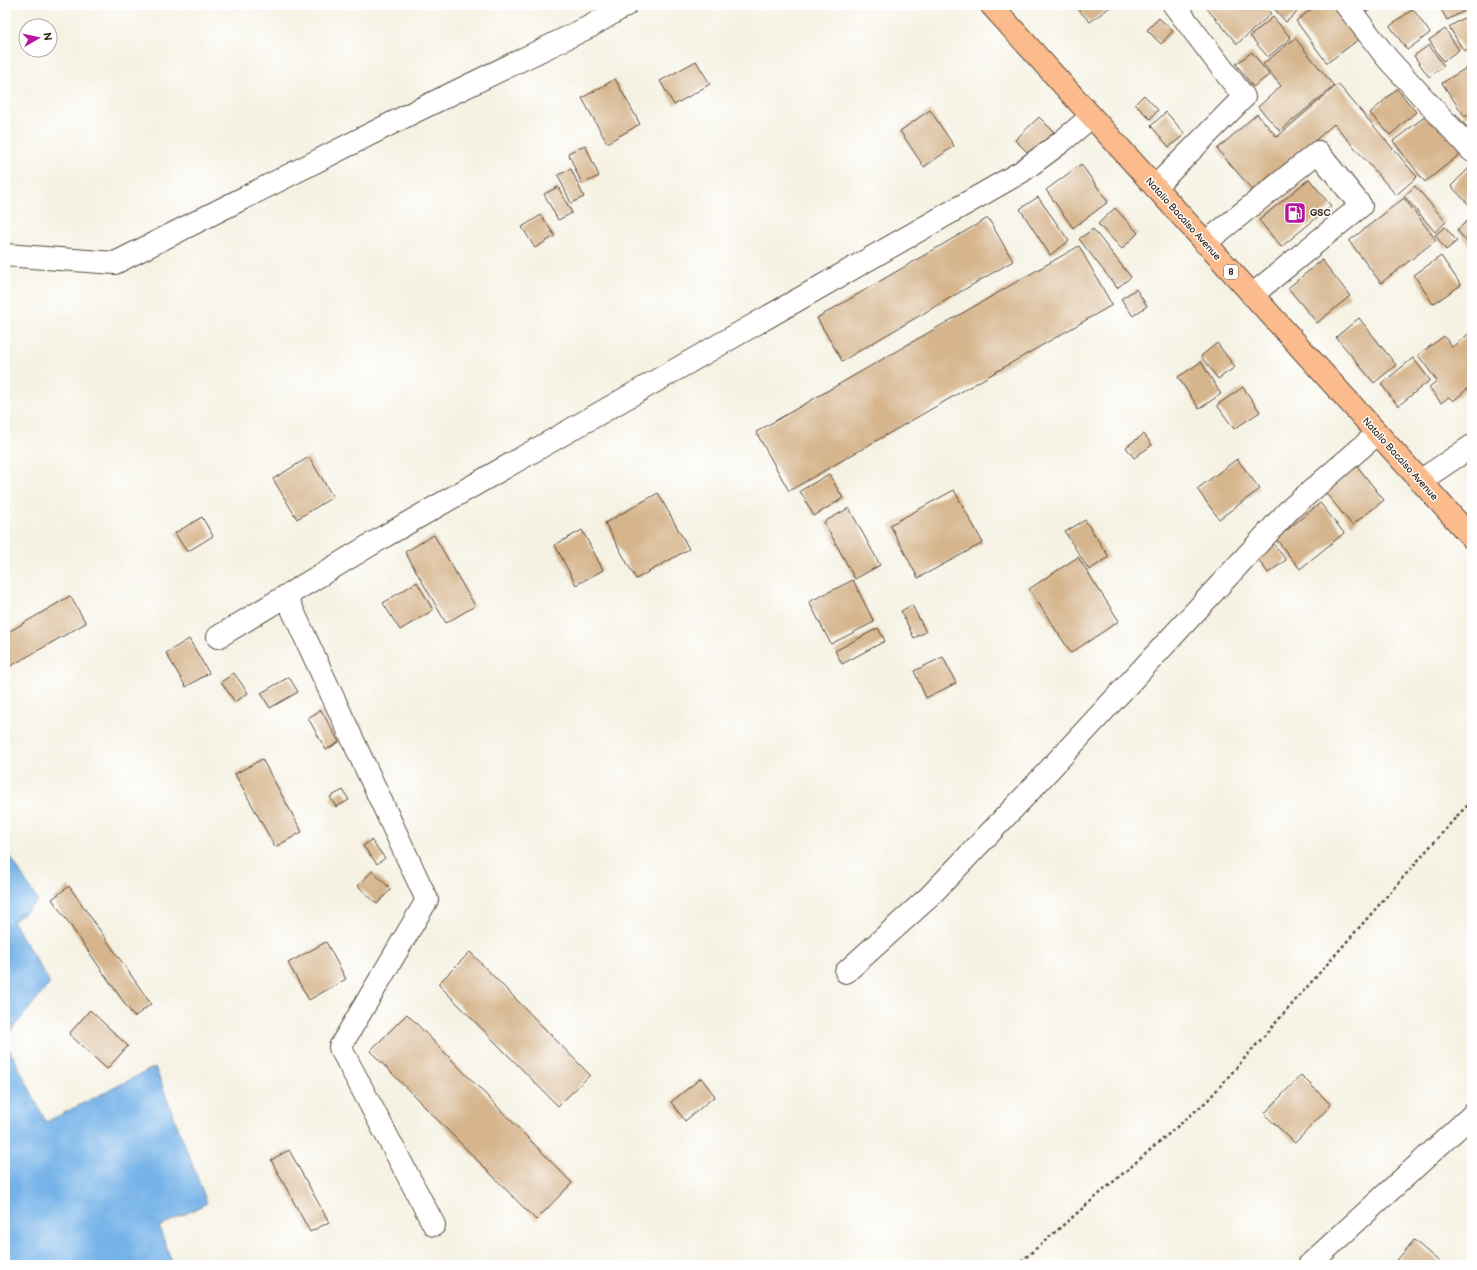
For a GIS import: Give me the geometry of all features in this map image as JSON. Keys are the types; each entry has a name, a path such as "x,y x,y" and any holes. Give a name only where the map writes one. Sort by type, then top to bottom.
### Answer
{"highway":[{"name":"Natalio Bacalso Avenue","path":"991,5 1472,538"}],"street":[{"path":"5,255 115,262 411,113 591,26 626,5"},
{"path":"1154,187 1244,97 1174,5"},
{"path":"1346,5 1387,58 1472,151"},
{"path":"218,637 385,536 1021,172 1060,143 1091,117"},
{"path":"1205,243 1318,152 1361,206 1252,295"},
{"path":"846,972 929,897 978,846 1289,510 1377,434"},
{"path":"1420,480 1472,446"},
{"path":"286,596 427,900 340,1048 434,1225"},
{"path":"1309,1265 1472,1115"}],"path":[{"path":"1017,1265 1208,1100 1457,816 1472,801"}],"water":[{"path":"5,848 38,901 13,922 50,983 5,1038"},
{"path":"5,1040 46,1122 155,1067 207,1203 159,1227 173,1265 5,1265"}],"building":[{"path":"1074,5 1113,5 1090,22"},
{"path":"1204,5 1264,5 1271,14 1237,44"},
{"path":"1271,5 1305,5 1286,22"},
{"path":"1317,5 1338,5 1362,37 1327,63 1296,21"},
{"path":"1355,5 1376,5 1362,15"},
{"path":"1439,5 1464,5 1466,10 1447,20"},
{"path":"1466,5 1472,5 1472,14"},
{"path":"1413,9 1430,33 1407,50 1390,26"},
{"path":"1273,17 1291,38 1268,57 1250,36"},
{"path":"1159,18 1173,31 1161,44 1147,30"},
{"path":"1464,18 1472,31 1472,46 1464,51 1449,27"},
{"path":"1445,29 1459,50 1443,61 1429,40"},
{"path":"1295,38 1334,86 1280,131 1258,107 1281,86 1263,64"},
{"path":"1429,45 1444,66 1429,77 1414,56"},
{"path":"1252,52 1269,75 1253,87 1236,64"},
{"path":"696,61 710,84 674,105 660,81"},
{"path":"1466,68 1472,77 1472,112 1465,117 1442,83"},
{"path":"615,79 640,124 607,143 582,98"},
{"path":"1338,84 1417,177 1396,195 1334,124 1255,193 1217,149 1257,114 1277,137"},
{"path":"1397,89 1416,112 1390,135 1370,113"},
{"path":"1144,95 1158,110 1150,119 1135,104"},
{"path":"930,110 954,146 924,167 900,131"},
{"path":"1432,111 1464,151 1425,182 1393,141"},
{"path":"1166,112 1185,134 1169,147 1151,126"},
{"path":"1456,114 1470,131 1463,137 1449,119"},
{"path":"1039,117 1054,132 1030,155 1015,140"},
{"path":"585,145 599,176 582,184 568,153"},
{"path":"1081,164 1108,202 1073,228 1046,190"},
{"path":"1472,165 1472,208 1451,186"},
{"path":"571,169 584,197 571,203 558,175"},
{"name":"GSC","path":"1309,179 1331,206 1281,247 1259,220"},
{"path":"1415,186 1446,222 1435,232 1404,196"},
{"path":"558,187 572,213 558,220 544,194"},
{"path":"1038,197 1069,241 1050,255 1020,209"},
{"path":"1404,198 1436,240 1381,283 1349,241"},
{"path":"1115,208 1138,233 1122,249 1098,224"},
{"path":"541,215 555,236 535,248 522,227"},
{"path":"1472,217 1472,248 1457,230"},
{"path":"988,218 1013,261 842,361 817,318"},
{"path":"1445,227 1457,241 1446,250 1435,235"},
{"path":"1093,229 1131,277 1117,288 1079,239"},
{"path":"1079,246 1112,305 789,491 756,432"},
{"path":"1441,256 1461,285 1433,304 1414,275"},
{"path":"1322,260 1350,296 1317,323 1288,288"},
{"path":"1136,289 1147,306 1133,316 1121,299"},
{"path":"1359,318 1396,365 1374,383 1336,337"},
{"path":"1471,332 1472,385 1453,401 1449,397 1441,403 1429,387 1437,381 1418,355 1444,336 1452,347"},
{"path":"1217,343 1235,367 1218,379 1201,356"},
{"path":"1413,358 1430,380 1398,406 1381,384"},
{"path":"1201,362 1221,394 1199,409 1178,377"},
{"path":"1243,387 1260,412 1234,429 1217,405"},
{"path":"1144,434 1152,445 1134,458 1126,447"},
{"path":"309,457 333,497 297,519 273,479"},
{"path":"1237,459 1260,489 1219,519 1197,489"},
{"path":"1357,466 1384,500 1352,525 1325,492"},
{"path":"829,474 843,498 814,516 800,491"},
{"path":"954,490 983,543 918,578 890,525"},
{"path":"658,493 689,549 636,579 605,523"},
{"path":"1320,503 1344,533 1300,569 1276,539"},
{"path":"849,508 880,565 855,579 824,522"},
{"path":"202,517 213,536 187,552 175,533"},
{"path":"1085,520 1109,557 1089,570 1065,532"},
{"path":"582,530 603,570 576,585 555,545"},
{"path":"434,535 475,606 446,623 405,552"},
{"path":"1272,542 1286,560 1268,573 1255,555"},
{"path":"1078,557 1119,621 1071,653 1029,589"},
{"path":"853,580 874,622 831,644 809,602"},
{"path":"417,582 433,610 400,630 383,603"},
{"path":"70,596 86,623 9,667 5,660 5,634"},
{"path":"912,605 926,632 914,638 901,611"},
{"path":"878,628 885,641 842,664 835,651"},
{"path":"189,639 209,673 186,687 166,653"},
{"path":"943,657 956,683 926,698 914,671"},
{"path":"234,673 248,693 235,702 221,682"},
{"path":"289,677 298,692 270,708 261,693"},
{"path":"321,710 339,742 326,750 308,718"},
{"path":"262,759 302,832 275,847 235,774"},
{"path":"343,790 349,800 336,807 330,797"},
{"path":"371,840 385,858 377,864 363,846"},
{"path":"372,871 391,889 377,904 358,886"},
{"path":"69,886 151,1004 134,1017 52,899"},
{"path":"326,942 346,979 309,1000 288,963"},
{"path":"470,952 590,1075 558,1106 438,984"},
{"path":"90,1010 128,1046 107,1069 69,1034"},
{"path":"407,1014 572,1183 536,1220 370,1051"},
{"path":"1301,1075 1331,1105 1295,1143 1264,1114"},
{"path":"701,1078 715,1096 685,1121 671,1102"},
{"path":"289,1150 329,1222 310,1232 271,1160"},
{"path":"1414,1240 1443,1265 1393,1265"}],"place":[{"name":"GSC","path":"1295,213"}]}
